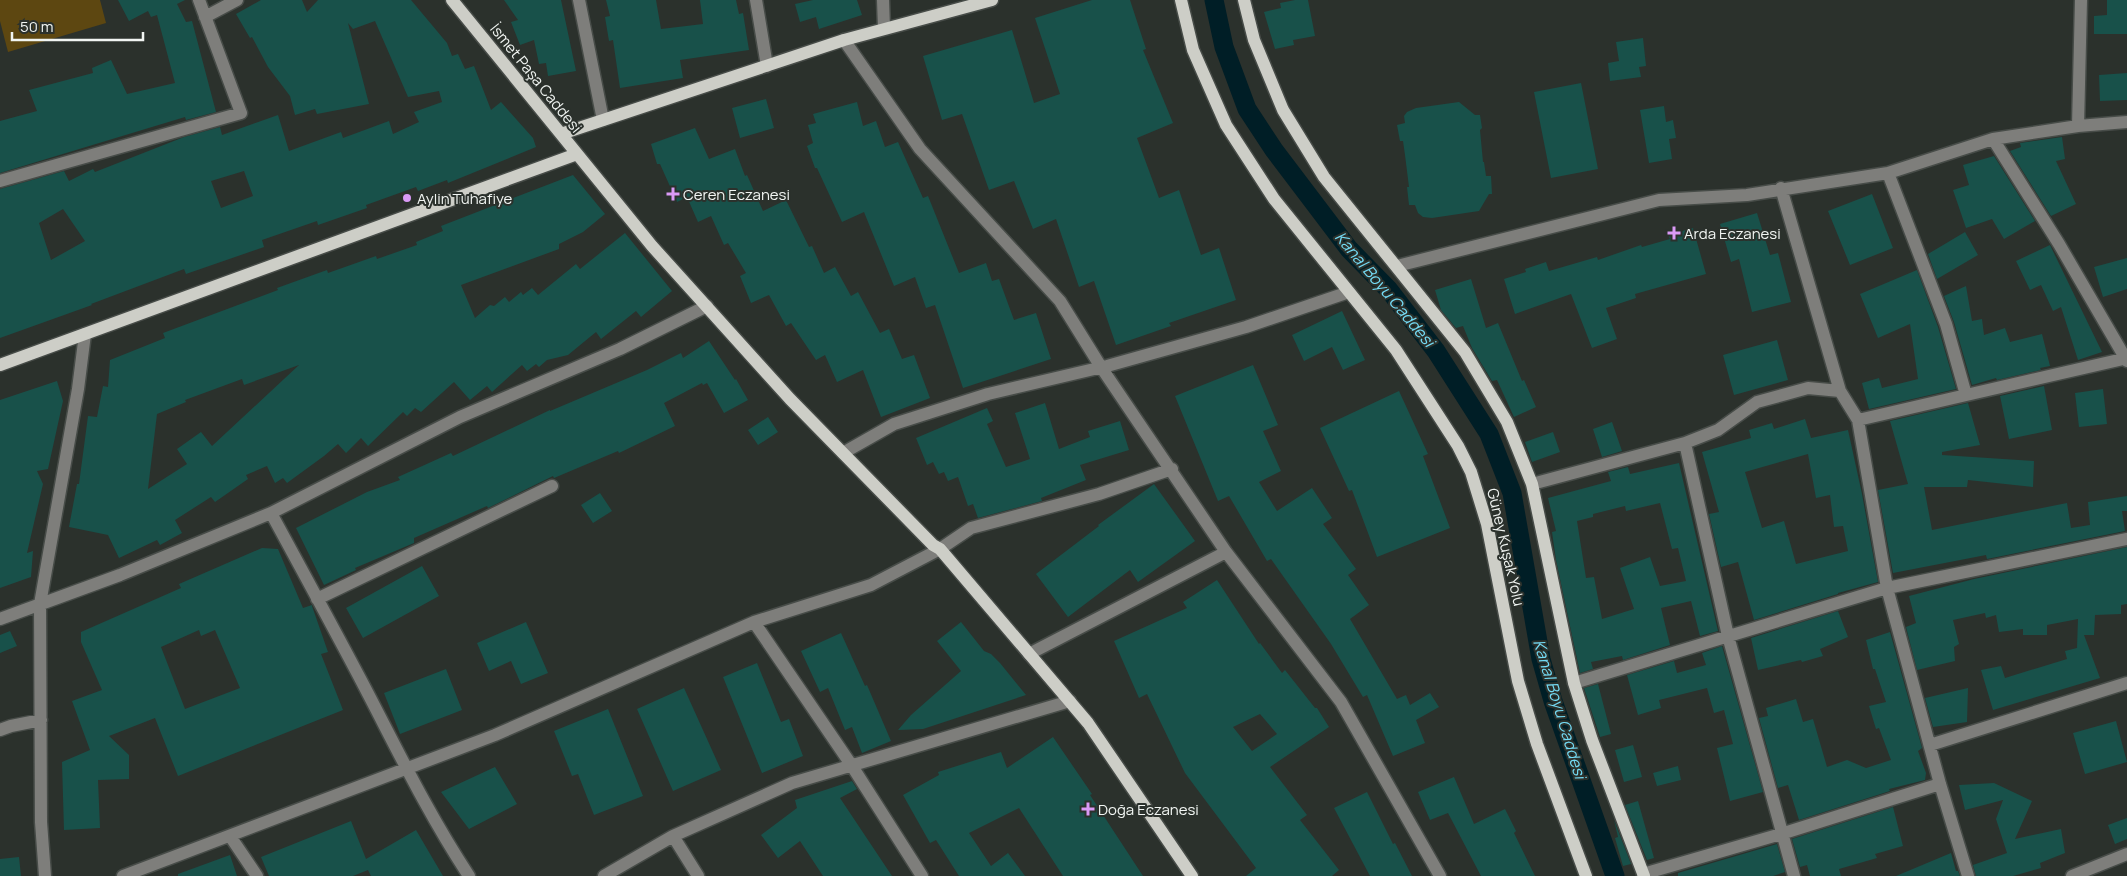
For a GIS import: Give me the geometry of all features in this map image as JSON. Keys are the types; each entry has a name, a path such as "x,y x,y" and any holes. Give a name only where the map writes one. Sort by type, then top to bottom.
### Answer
{"main road":[{"name":"İsmet Paşa Caddesi","path":"452,0 652,246 790,398 933,545 940,549 1070,701 1088,723 1192,876"},
{"path":"561,134 844,40 992,0"},
{"path":"1244,0 1254,40 1284,110 1324,177 1465,352 1507,422 1532,484 1574,683 1592,740 1643,875"},
{"name":"Güney Kuşak Yolu","path":"1181,1 1194,50 1226,125 1274,199 1396,350 1458,446 1470,472 1487,524 1518,681 1537,744 1586,876"},
{"path":"0,365 577,154"}],"street":[{"path":"0,181 241,113 199,0"},
{"path":"205,17 237,0"},
{"path":"579,0 603,120"},
{"path":"756,0 767,66"},
{"path":"883,0 884,28"},
{"path":"2078,126 2081,0"},
{"path":"844,40 920,149 1060,301 1101,367 1172,469 1226,552 1341,702 1440,876"},
{"path":"1397,266 1659,200 1747,195 1888,172 1993,139 2078,126 2127,122"},
{"path":"1858,420 2127,359 2059,244 1993,139"},
{"path":"1888,172 1946,324 1966,395"},
{"path":"1781,188 1840,391 1858,420 1887,588 1940,784 1968,876"},
{"path":"843,453 894,424 988,394 1101,367 1246,327 1349,292"},
{"path":"0,619 120,575 271,513 460,417 620,349 707,306"},
{"path":"46,876 41,822 40,604 78,389 85,334"},
{"path":"1532,484 1685,443 1718,430 1757,402 1808,388 1840,391"},
{"path":"1685,443 1728,636 1794,876"},
{"path":"123,876 495,735 754,622 871,586 940,549 971,528 1099,494 1172,469"},
{"path":"317,599 552,486"},
{"path":"271,513 406,770 454,853 470,876"},
{"path":"1574,683 1887,588 2127,538"},
{"path":"1029,654 1226,552"},
{"path":"754,622 852,766 922,876"},
{"path":"1930,745 2127,683"},
{"path":"604,876 674,836 792,783 1070,701"},
{"path":"0,730 41,720"},
{"path":"1643,875 1782,834 1940,784"},
{"path":"230,836 257,876"},
{"path":"674,836 698,876"},
{"path":"2072,876 2127,854"}],"shaded area":[{"path":"0,0 100,0 106,23 8,52 0,21"}],"building":[{"path":"118,0 185,0 177,4 186,22 192,21 216,112 186,120 185,117 0,173 0,121 37,111 29,90 93,73 92,68 111,60 127,94 175,83 157,15 151,17 148,11 129,21"},
{"path":"261,0 302,0 307,12 318,0 411,0 447,43 452,56 458,54 465,69 474,66 491,110 501,102 533,138 536,147 448,183 447,180 418,191 416,187 366,205 367,208 318,225 317,221 262,240 264,247 186,274 184,269 0,338 0,189 64,171 69,181 93,169 95,172 184,137 220,127 222,135 278,115 289,151 341,132 343,138 389,121 393,134 419,122 414,112 442,102 439,91 408,97 375,21 353,29 348,23 369,104 317,114 315,109 295,115 290,96 268,67 252,37 250,38 236,14","holes":["244,171 253,196 221,208 211,181","63,209 85,241 51,260 39,223"]},
{"path":"504,0 561,0 576,71 548,76 546,63 539,64 534,40 520,45 511,22 518,20"},
{"path":"606,0 656,0 661,29 703,24 700,0 736,0 739,14 743,13 749,50 680,60 683,78 620,88 613,40 609,41 605,17 610,16"},
{"path":"813,0 857,0 862,15 819,29 816,17 800,22 795,4"},
{"path":"1092,0 1130,0 1146,49 1143,50 1173,123 1137,138 1159,198 1179,190 1201,255 1219,248 1236,300 1169,323 1171,326 1116,345 1094,281 1079,287 1056,219 1033,229 1014,181 989,190 962,114 942,120 923,56 1012,30 1034,103 1060,94 1035,18"},
{"path":"1308,0 1315,36 1293,40 1294,45 1275,49 1264,12 1281,8 1280,3"},
{"path":"2107,0 2127,0 2127,34 2094,34 2094,16 2107,15"},
{"path":"1643,38 1646,66 1639,67 1641,77 1610,81 1608,63 1619,61 1616,42"},
{"path":"2127,73 2127,100 2100,101 2099,75"},
{"path":"1581,83 1598,169 1551,178 1534,92"},
{"path":"766,99 774,128 740,138 732,108"},
{"path":"857,102 863,126 876,121 885,147 898,142 923,198 928,196 959,273 986,263 992,281 999,279 1014,320 1036,313 1051,359 963,388 935,305 926,308 915,277 894,286 864,212 842,222 817,168 815,168 807,146 813,143 808,125 816,123 813,114"},
{"path":"1459,102 1475,115 1480,115 1483,162 1486,176 1491,176 1492,194 1489,194 1479,211 1432,218 1423,217 1418,213 1415,205 1409,205 1407,187 1409,187 1403,141 1400,141 1397,125 1405,123 1404,116 1407,112 1416,108"},
{"path":"1664,106 1666,122 1673,120 1676,138 1669,139 1672,159 1649,163 1640,110"},
{"path":"695,128 709,159 735,149 745,176 747,175 763,211 786,200 809,247 812,246 824,273 835,267 851,296 858,292 880,333 889,329 902,359 914,355 930,398 881,417 863,370 837,382 825,355 816,360 791,323 786,326 769,295 751,303 740,276 746,273 728,243 724,245 711,216 698,222 687,197 677,202 660,164 657,164 651,144"},
{"path":"2062,137 2065,159 2056,161 2076,204 2051,216 2010,151 2021,147 2020,143"},
{"path":"1994,156 2035,221 2004,239 1992,219 1966,228 1953,190 1969,185 1963,165"},
{"path":"573,175 605,214 583,232 559,244 559,249 461,285 475,318 490,305 494,306 505,297 509,302 521,292 523,295 532,288 538,295 576,264 580,269 625,233 672,291 641,317 636,311 601,339 596,332 568,355 547,360 539,367 536,364 527,371 522,365 492,392 487,386 470,400 454,382 421,412 415,408 407,416 403,412 368,446 361,438 346,453 338,444 287,483 283,478 275,483 267,466 246,475 248,479 215,502 211,497 175,520 182,533 160,545 157,540 119,558 108,535 69,527 77,484 79,484 88,416 97,417 103,386 108,387 110,360 165,338 163,333 278,290 277,288 327,270 328,273 376,256 377,259 417,245 416,242 443,231 441,226","holes":["299,365 212,446 201,432 177,449 187,464 148,489 157,414 186,402 185,400 242,379 244,385"]},
{"path":"1872,194 1893,248 1850,265 1828,211"},
{"path":"1757,213 1770,255 1778,253 1791,302 1752,312 1739,259 1731,262 1720,224"},
{"path":"1693,228 1706,274 1635,294 1636,298 1606,308 1617,339 1592,348 1571,294 1515,314 1504,279 1526,272 1525,269 1546,262 1549,271 1597,257 1598,260 1641,245 1642,247 1670,239 1668,235"},
{"path":"1965,232 1978,255 1937,279 1928,254"},
{"path":"2050,245 2102,352 2078,360 2061,307 2053,311 2041,285 2030,290 2016,261"},
{"path":"2127,258 2127,289 2103,297 2094,267"},
{"path":"1917,270 1938,327 1956,389 1869,409 1862,383 1879,378 1882,388 1918,379 1910,324 1878,338 1860,294"},
{"path":"1471,279 1486,328 1498,323 1522,381 1524,380 1536,407 1514,417 1497,380 1492,381 1472,348 1463,326 1456,328 1441,310 1435,290"},
{"path":"1966,286 1972,321 1982,319 1984,335 2005,328 2010,342 2042,334 2050,366 2040,368 2041,370 1997,380 1996,378 1972,385 1954,322 1944,296"},
{"path":"1342,311 1365,360 1343,370 1332,347 1304,361 1292,335"},
{"path":"1777,340 1788,380 1734,395 1723,355"},
{"path":"709,341 736,379 748,400 724,413 707,383 703,385 702,383 664,403 675,426 619,453 618,451 554,478 553,476 488,508 487,506 414,538 414,543 355,568 356,570 324,585 296,528 367,492 400,480 398,477 451,453 453,456 550,410 647,370 681,353 683,358"},
{"path":"1253,365 1278,425 1263,431 1281,471 1259,482 1277,511 1312,488 1332,518 1323,524 1356,569 1348,575 1369,605 1350,619 1397,699 1406,695 1410,705 1430,693 1439,707 1416,720 1425,743 1393,756 1367,695 1363,697 1331,644 1271,559 1267,561 1229,496 1218,501 1175,396"},
{"path":"57,381 63,401 48,469 37,471 43,484 27,553 33,551 31,577 0,588 0,400"},
{"path":"2044,386 2052,430 2009,439 2000,396"},
{"path":"2103,389 2107,424 2079,427 2075,393"},
{"path":"1399,391 1428,454 1423,456 1450,528 1377,557 1352,490 1349,491 1320,428"},
{"path":"1045,403 1059,449 1090,437 1088,431 1120,421 1129,450 1080,465 1086,480 1041,498 1042,501 978,518 973,504 968,506 958,477 948,481 944,472 939,474 933,462 927,465 916,438 987,408 993,421 987,424 1006,467 1030,459 1015,413"},
{"path":"1968,403 1980,445 1942,452 1942,455 2034,461 2033,487 1968,480 1967,487 1924,487 1932,530 2067,503 2071,528 2090,525 2088,502 2127,496 2127,511 2122,511 2125,531 1987,559 1986,555 1893,573 1878,490 1908,484 1890,421"},
{"path":"768,417 778,432 758,445 748,430"},
{"path":"1805,419 1811,438 1848,430 1878,582 1754,620 1738,562 1721,567 1709,514 1719,512 1702,452 1751,438 1749,430 1772,423 1774,429","holes":["1808,454 1816,498 1830,495 1834,527 1843,526 1848,551 1796,564 1784,521 1762,528 1745,472"]},
{"path":"1612,422 1622,451 1602,457 1593,429"},
{"path":"1553,432 1560,452 1532,462 1525,442"},
{"path":"1679,463 1718,631 1700,636 1691,601 1661,608 1670,645 1623,660 1622,656 1591,662 1593,669 1580,673 1556,560 1552,532 1556,531 1548,498 1611,481 1608,472 1628,467 1630,474","holes":["1660,503 1672,549 1678,548 1686,581 1660,586 1650,557 1620,568 1634,609 1602,619 1594,577 1586,578 1577,521 1593,517 1593,514 1625,506 1626,511"]},
{"path":"1154,484 1195,541 1138,582 1130,570 1068,617 1036,574"},
{"path":"600,493 612,511 593,523 581,505"},
{"path":"2127,547 2127,604 2121,605 2121,614 2095,615 2094,635 2084,635 2100,678 1993,710 1981,670 2001,666 2005,678 2067,659 2065,651 2077,648 2078,619 2047,625 2047,635 2023,635 2023,629 1999,632 1996,615 1986,618 1985,613 1953,620 1959,644 1954,647 1955,661 1917,670 1906,627 1916,623 1909,596 1974,579"},
{"path":"262,548 278,549 303,608 312,605 328,652 321,654 343,710 178,776 155,718 109,736 129,755 129,779 98,780 100,828 64,830 62,762 90,750 72,701 102,690 81,642 81,632 181,588 179,584","holes":["199,630 201,636 215,630 240,688 185,709 161,647"]},
{"path":"422,566 439,596 363,638 346,608"},
{"path":"1217,580 1259,644 1282,673 1285,670 1315,708 1317,708 1329,727 1270,767 1307,815 1300,820 1339,870 1332,876 1246,876 1256,868 1185,773 1147,694 1139,698 1114,641 1187,608 1183,602","holes":["1260,714 1277,734 1252,751 1233,727"]},
{"path":"1838,611 1848,637 1820,649 1823,656 1758,670 1751,638"},
{"path":"526,622 548,673 521,684 511,661 489,671 477,643"},
{"path":"961,622 984,651 991,654 1000,663 1026,695 923,729 898,730 911,715 961,671 937,641"},
{"path":"10,631 17,646 0,653 0,635"},
{"path":"1890,632 1922,748 1918,751 1926,773 1925,780 1889,789 1890,791 1799,820 1788,785 1778,788 1759,718 1768,716 1766,708 1796,699 1803,722 1813,719 1827,767 1847,760 1866,768 1891,760 1879,728 1876,729 1869,706 1886,702 1875,669 1873,669 1866,640"},
{"path":"841,633 865,686 867,685 891,741 862,753 852,727 845,730 828,688 820,692 801,651"},
{"path":"1722,646 1763,792 1730,801 1717,748 1733,744 1724,710 1714,713 1707,688 1659,700 1661,708 1638,715 1627,675 1674,661 1677,673 1706,665 1702,653"},
{"path":"757,663 781,722 789,719 803,756 762,773 723,677"},
{"path":"446,669 462,710 400,734 384,693"},
{"path":"1598,684 1611,734 1600,737 1584,688"},
{"path":"684,688 721,770 673,791 637,709"},
{"path":"1968,688 1967,722 1933,727 1925,698"},
{"path":"608,709 643,796 594,815 578,774 572,776 554,731"},
{"path":"2116,721 2127,762 2085,774 2073,733"},
{"path":"1053,737 1092,794 1090,795 1143,876 1063,876 1019,808 969,833 991,866 1008,853 1025,876 959,876 936,840 930,843 903,795 939,775 938,772 1001,752 1007,768"},
{"path":"1633,745 1642,777 1624,782 1615,750"},
{"path":"1678,766 1681,780 1657,786 1653,773"},
{"path":"495,767 517,804 469,829 441,792"},
{"path":"1454,777 1474,824 1505,809 1516,831 1514,833 1535,876 1481,876 1448,813 1430,820 1418,792"},
{"path":"852,781 857,789 840,798 892,876 823,876 800,841 778,858 761,835 797,808 795,800"},
{"path":"1994,783 2032,801 2015,839 2061,829 2065,853 2040,863 2041,868 2013,876 1976,876 1973,865 2007,853 1996,819 2003,800 1965,810 1959,785"},
{"path":"1367,792 1393,844 1395,843 1412,876 1370,876 1334,808"},
{"path":"1638,801 1654,858 1647,860 1625,805"},
{"path":"1893,807 1903,846 1875,854 1877,858 1839,869 1841,876 1810,876 1807,865 1800,867 1792,839"},
{"path":"2127,818 2127,839 2115,844 2108,825"},
{"path":"1614,820 1631,864 1623,866 1615,838 1618,837"},
{"path":"351,821 366,859 416,830 443,876 371,876 368,870 353,876 269,876 261,857"},
{"path":"1777,844 1785,872 1773,876 1678,876 1678,873"},
{"path":"1951,853 1956,871 1958,871 1960,876 1896,876"},
{"path":"230,855 237,876 178,876 178,874"},
{"path":"19,857 21,876 0,876 0,859"}],"waterway":[{"name":"Kanal Boyu Caddesi","path":"1214,0 1224,47 1247,109 1274,150 1349,249 1389,290 1436,351 1489,434 1512,493 1541,659 1553,701 1615,876"}],"place":[{"name":"Ceren Eczanesi","path":"673,194"},
{"name":"Aylin Tuhafiye","path":"407,198"},
{"name":"Arda Eczanesi","path":"1674,233"},
{"name":"Doğa Eczanesi","path":"1088,809"}]}
